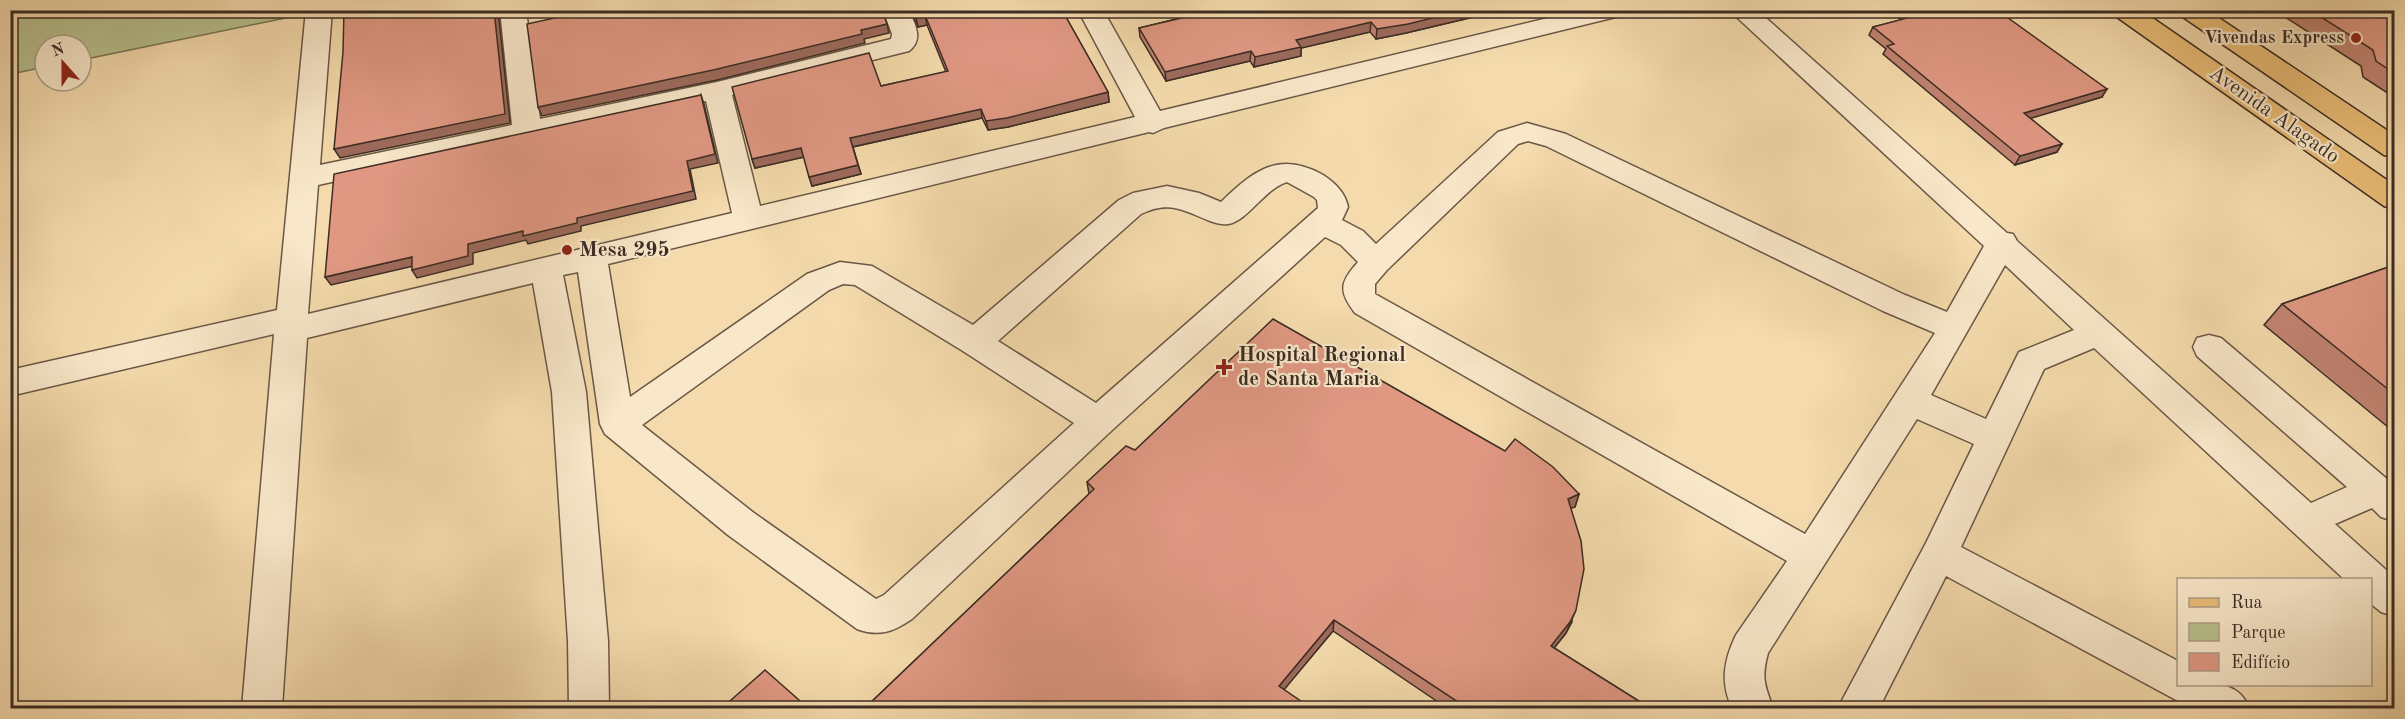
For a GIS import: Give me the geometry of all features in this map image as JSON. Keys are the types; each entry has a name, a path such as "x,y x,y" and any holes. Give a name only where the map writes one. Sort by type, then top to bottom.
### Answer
{"main road":[{"name":"Avenida Alagado","path":"2123,10 2394,199"},
{"name":"Avenida Alagado","path":"2189,10 2394,148"}],"street":[{"path":"262,708 291,324 319,10"},
{"path":"304,178 717,90 900,45 905,38 896,10"},
{"path":"10,383 546,268 1153,124 1551,17 1615,10"},
{"path":"1741,10 2002,242 2098,333 2369,578"},
{"path":"1101,16 1153,124"},
{"path":"522,20 526,131"},
{"path":"717,90 749,220"},
{"path":"1811,556 1366,306 1359,296 1359,281 1376,262 1508,138 1527,132 1556,140 1894,303 1953,327"},
{"path":"591,257 617,424 813,579 871,617 886,615 898,608 1098,422 1322,223 1333,211 1334,205 1328,193 1299,175 1287,172 1265,181 1225,215 1170,194 1142,200 1130,207 975,342"},
{"path":"1322,223 1353,238 1376,262"},
{"path":"1753,708 1746,695 1743,672 1750,647 1910,401 2002,242"},
{"path":"546,268 568,392 588,641 588,708"},
{"path":"617,424 818,282 840,273 861,274 975,342 1098,422"},
{"path":"1858,708 1939,554 2031,361 2098,333"},
{"path":"2209,347 2385,498"},
{"path":"1910,401 1995,438"},
{"path":"2306,521 2385,498"},
{"path":"1939,554 2177,680"},
{"path":"2372,580 2394,600"},
{"path":"2188,686 2229,708"}],"green space":[{"path":"11,10 291,10 290,17 93,58 93,33 33,33 33,69 11,74"}],"building":[{"path":"344,10 494,10 505,114 334,149 343,52"},
{"path":"591,10 882,10 887,24 861,30 862,34 713,70 538,107 527,24"},
{"path":"913,10 1062,10 1108,92 1007,118 986,121 981,109 850,138 858,165 809,177 801,148 752,159 732,87 869,53 881,86 948,71 925,15 916,17"},
{"path":"1186,10 1465,10 1377,29 1371,22 1296,40 1301,47 1255,57 1251,51 1165,72 1139,28 1190,16"},
{"path":"1903,10 1997,10 2107,89 2024,113 2062,144 2020,156 1887,46 1894,44 1873,27 1911,17"},
{"path":"2310,10 2394,10 2394,73 2376,61 2373,50"},
{"path":"701,95 715,154 687,161 693,191 577,218 577,223 523,236 523,231 468,244 468,256 412,270 412,257 325,277 334,174"},
{"path":"2394,265 2394,394 2282,304"},
{"path":"1273,319 1505,451 1515,439 1553,467 1579,494 1568,499 1581,541 1584,569 1576,610 1570,622 1551,646 1650,708 1467,708 1334,620 1279,686 1311,708 865,708 1094,489 1087,482 1126,446 1135,450"},
{"path":"765,670 808,708 722,708"}],"place":[{"name":"Vivendas Express","path":"2356,38"},
{"name":"Mesa 295","path":"567,250"},
{"name":"Hospital Regional de Santa Maria","path":"1224,367"}]}
